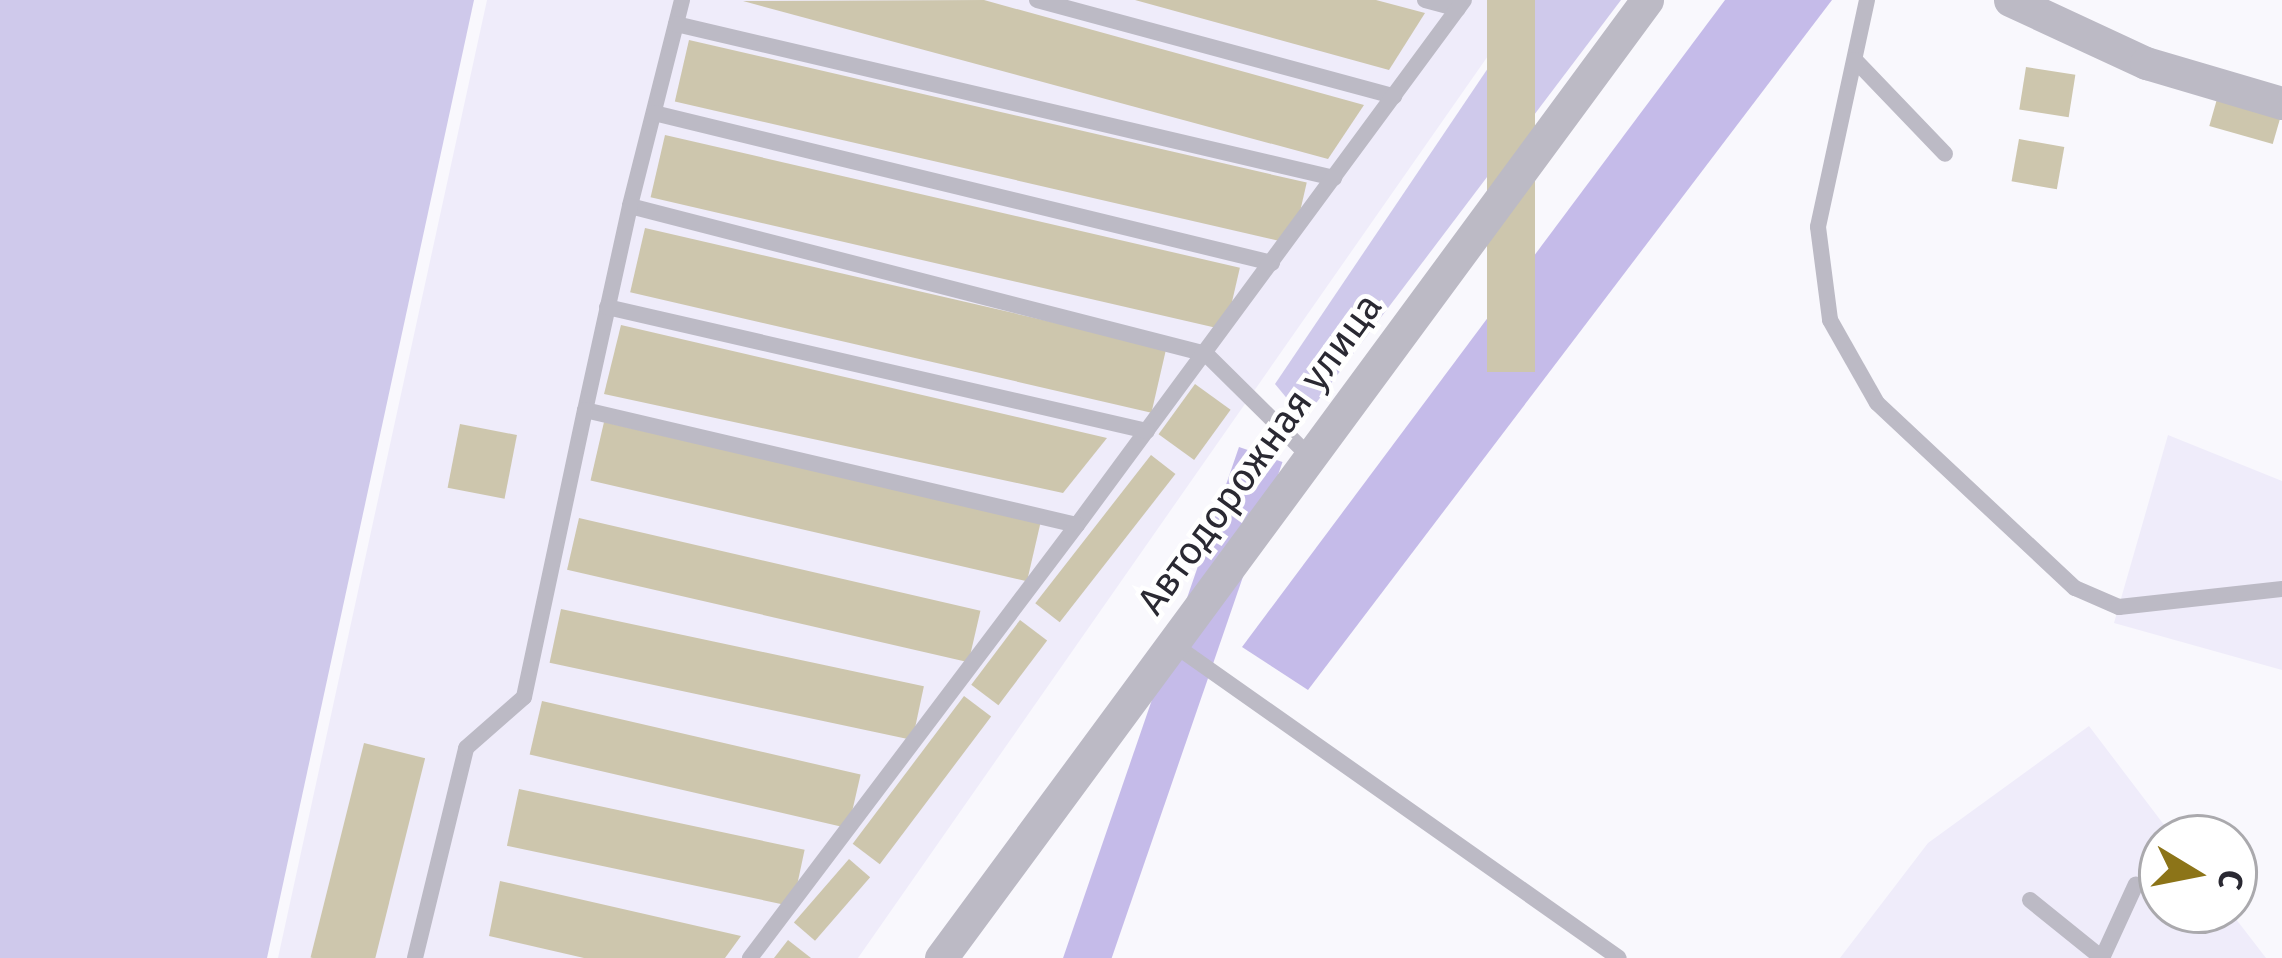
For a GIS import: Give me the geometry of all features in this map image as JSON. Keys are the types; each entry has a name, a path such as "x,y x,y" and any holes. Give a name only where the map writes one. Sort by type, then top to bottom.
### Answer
{"street":[{"name":"Автодорожная улица","path":"941,958 1647,0"},
{"path":"2010,0 2146,63 2282,103"}],"lane":[{"path":"415,958 466,748 524,697 630,206 682,0"},
{"path":"1037,0 1394,96"},
{"path":"750,958 1206,354 1461,4 1426,0"},
{"path":"1867,0 1818,227 1830,320 1877,403 2075,588 2119,607 2282,590"},
{"path":"676,24 1334,178"},
{"path":"1855,60 1946,154"},
{"path":"654,113 1272,263"},
{"path":"630,206 1206,354 1310,457"},
{"path":"608,307 1147,431"},
{"path":"585,410 1077,525"},
{"path":"1173,644 1619,958"},
{"path":"2030,900 2102,958 2136,884"}],"shaded area":[{"path":"0,0 474,0 267,958 0,958"},
{"path":"487,0 1527,0 858,958 278,958"},
{"path":"1534,0 1621,0 1304,419 1275,384"},
{"path":"1725,0 1832,0 1308,690 1242,647"},
{"path":"2168,435 2282,481 2282,670 2114,623"},
{"path":"1239,447 1282,462 1112,958 1063,958"},
{"path":"2089,726 2156,814 2138,814 2138,934 2248,934 2266,958 1840,958 1928,843"}],"building":[{"path":"984,0 1364,105 1328,159 743,1"},
{"path":"1135,0 1376,0 1425,13 1389,70"},
{"path":"1487,0 1535,0 1535,372 1487,372"},
{"path":"689,40 1307,183 1293,244 675,101"},
{"path":"2026,67 2075,75 2069,117 2019,109"},
{"path":"2217,99 2280,117 2273,144 2209,126"},
{"path":"665,135 1240,268 1225,330 651,197"},
{"path":"2019,139 2064,147 2057,189 2012,181"},
{"path":"645,228 1166,348 1151,413 630,292"},
{"path":"621,325 1107,438 1063,493 604,394"},
{"path":"1195,384 1231,410 1194,460 1159,434"},
{"path":"604,422 1041,523 1027,581 591,480"},
{"path":"460,424 517,435 505,499 448,488"},
{"path":"1151,455 1175,474 1060,622 1035,603"},
{"path":"579,518 980,611 969,662 567,570"},
{"path":"561,609 924,686 912,740 550,663"},
{"path":"1020,620 1047,640 998,705 971,685"},
{"path":"964,696 991,716 880,864 853,844"},
{"path":"542,701 861,775 848,828 530,755"},
{"path":"364,743 425,758 375,958 311,957"},
{"path":"519,789 805,850 793,906 507,846"},
{"path":"849,859 870,877 815,941 794,922"},
{"path":"500,881 741,936 725,958 584,958 489,936"},
{"path":"788,940 811,958 774,958"}]}
